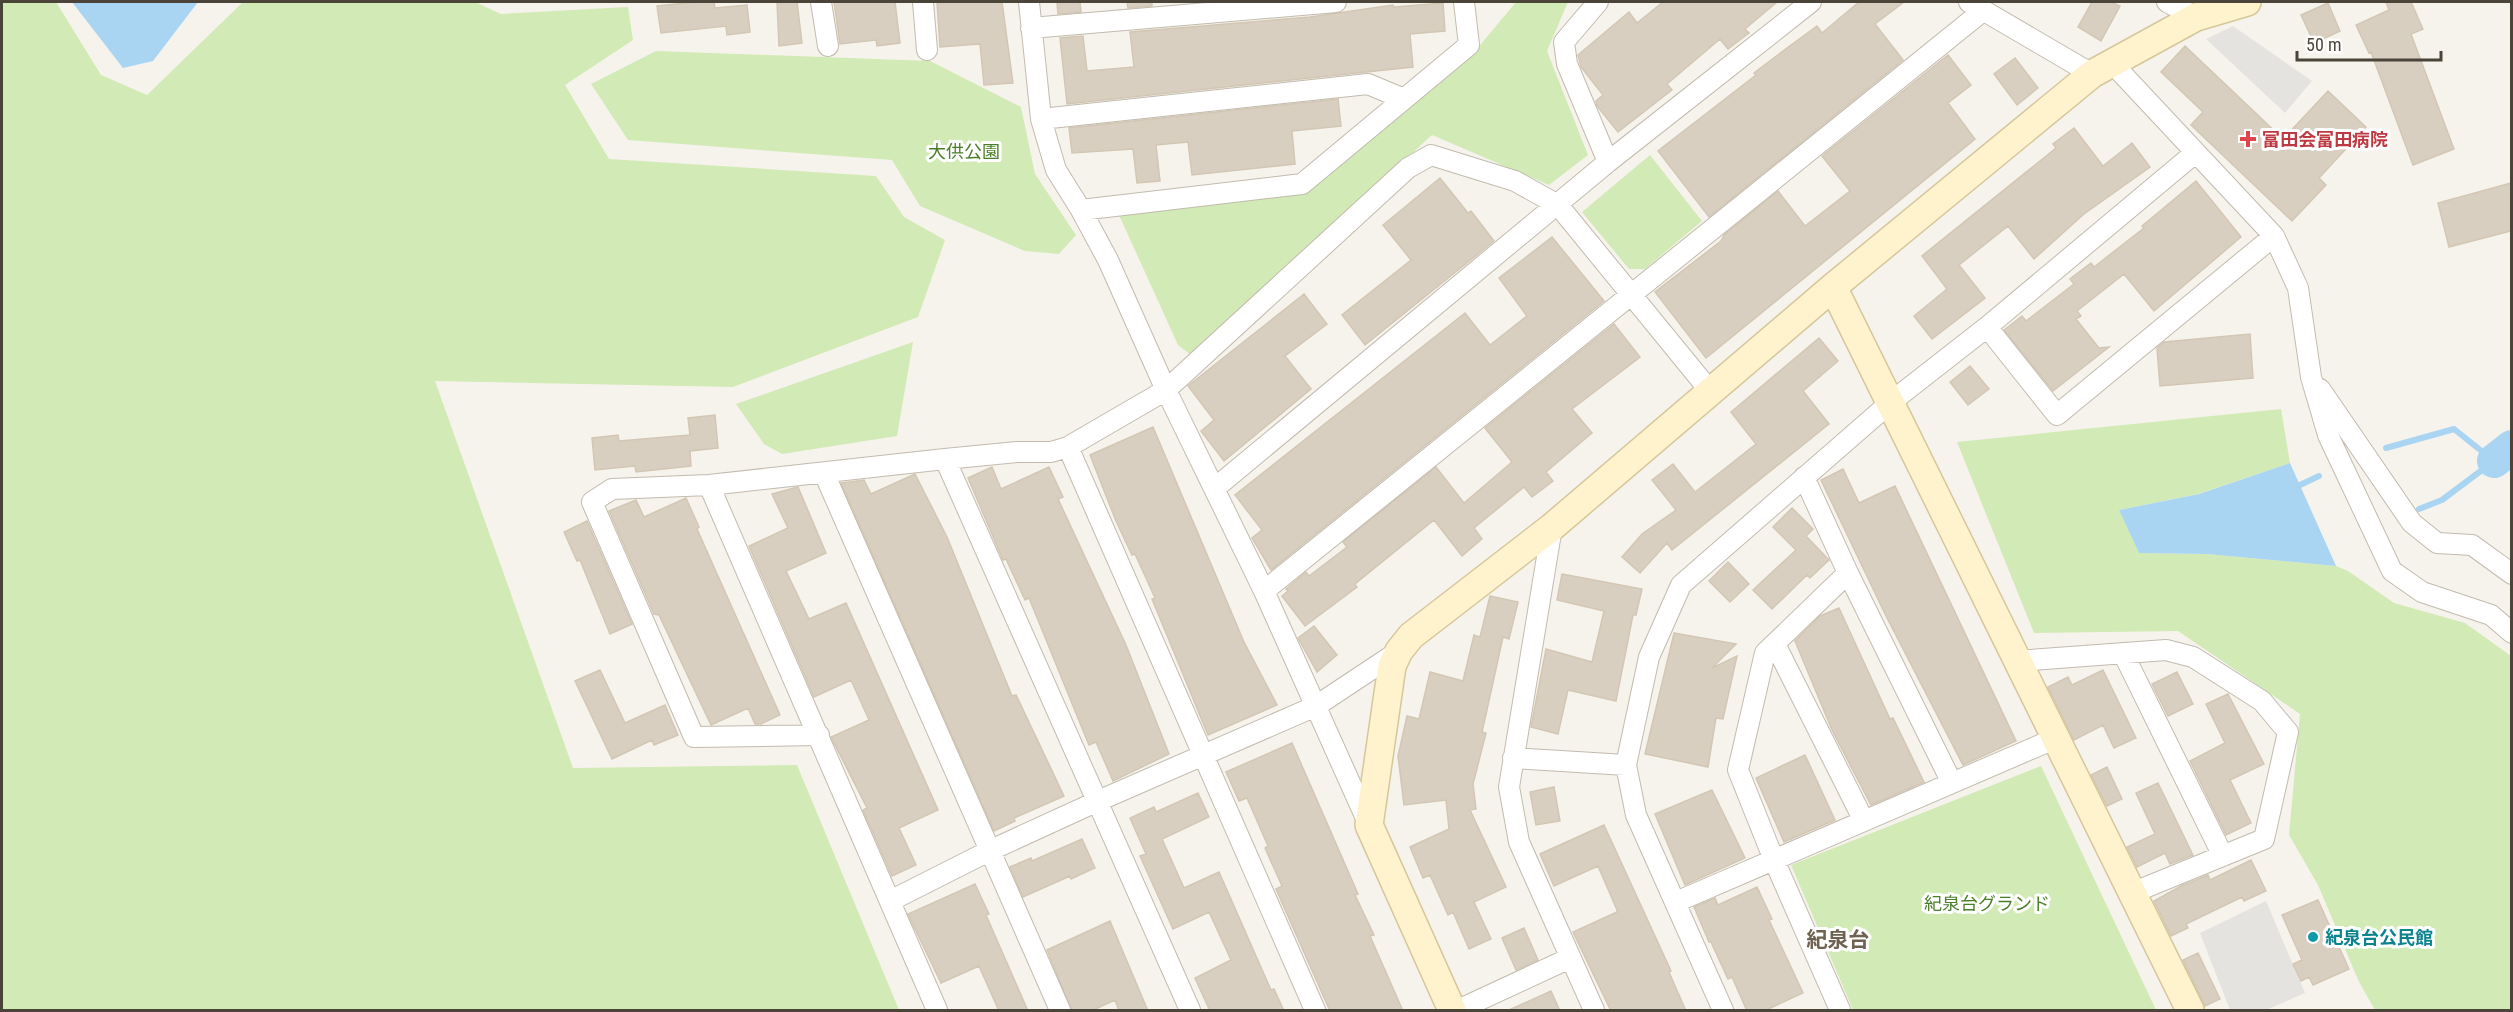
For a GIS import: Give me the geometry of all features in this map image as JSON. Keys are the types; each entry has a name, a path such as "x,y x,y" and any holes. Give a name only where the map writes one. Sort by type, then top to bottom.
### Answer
{"street":[{"path":"821,2 828,46"},
{"path":"923,2 927,50"},
{"path":"1029,2 1041,119 1056,170 1108,260 1166,390 1264,591 1452,1011"},
{"path":"1031,28 1336,2"},
{"path":"1081,210 1302,183 1469,45 1464,2"},
{"path":"1598,2 1564,42 1567,64 1608,162"},
{"path":"1215,488 1608,162 1811,2"},
{"path":"2167,2 2196,17"},
{"path":"1369,825 1392,666 1399,651 1411,636 1552,527 1833,287 2102,69 2196,17 2247,2"},
{"path":"1264,591 1630,294 1976,6 2102,69 2195,153 2274,236 2298,288 2311,377 2328,435 2392,571 2422,592 2491,615 2511,633"},
{"path":"1041,119 1368,84 1404,99"},
{"path":"1724,1011 1636,815 1626,765 1650,657 1681,585 1891,402 1987,327 2195,153"},
{"path":"819,735 694,736 592,502 612,489 709,485 1017,452 1052,452 1068,447 1166,390 1408,168 1431,155 1515,181 1558,205 1710,391"},
{"path":"1987,327 2057,415 2274,236"},
{"path":"1833,287 2190,1011"},
{"path":"2311,377 2412,523 2437,543 2472,545 2511,574"},
{"path":"1068,447 1315,1011"},
{"path":"945,459 1190,1011"},
{"path":"824,473 1060,1011"},
{"path":"1804,477 1848,573 1952,783"},
{"path":"709,485 937,1011"},
{"path":"1552,527 1509,787 1519,842 1594,1011"},
{"path":"1840,1011 1774,860 1738,770 1765,653 1848,573"},
{"path":"1775,644 1864,822"},
{"path":"2017,661 2166,650 2193,657 2262,701 2288,732 2265,839 2132,893"},
{"path":"890,901 989,851 1098,801 1316,706 1399,651"},
{"path":"2123,653 2223,856"},
{"path":"1676,902 2054,739"},
{"path":"1512,758 1626,765"},
{"path":"1458,1011 1570,958"}],"green space":[{"path":"2,2 56,2 101,75 147,95 243,2 475,2 501,14 628,7 633,40 565,85 609,159 876,176 904,217 945,240 918,317 733,387 435,381 573,768 797,765 899,1010 2,1010"},
{"path":"1516,2 1568,2 1547,51 1588,155 1549,185 1432,135 1191,355 1178,345 1119,215 1303,191 1476,50"},
{"name":"大供公園","path":"656,51 930,61 1021,107 1035,174 1076,235 1059,254 1025,251 920,206 892,160 628,140 591,84"},
{"path":"1650,155 1702,221 1645,269 1629,269 1582,212"},
{"path":"913,342 897,436 782,454 764,444 736,404"},
{"path":"2281,409 2290,463 2198,494 2119,510 2139,553 2207,554 2336,566 2348,571 2394,603 2465,623 2511,656 2511,1010 2375,1010 2359,982 2318,885 2289,835 2300,714 2178,631 2034,633 1957,442"},
{"name":"紀泉台グランド","path":"2041,766 2156,1010 1853,1010 1791,865"}],"shaded area":[{"path":"2233,26 2312,81 2285,113 2206,39"},
{"path":"2266,901 2305,993 2266,1010 2230,1010 2200,933"}],"water":[{"path":"72,2 198,2 153,61 123,68"},
{"path":"2290,463 2336,566 2207,554 2139,553 2119,510 2199,494"}],"building":[{"path":"714,2 715,8 747,5 750,32 727,35 726,26 661,33 657,6"},
{"path":"777,2 797,2 802,43 779,46"},
{"path":"834,2 895,2 900,43 877,46 876,40 840,44"},
{"path":"937,2 1002,2 1013,83 984,85 980,44 940,47"},
{"path":"1057,2 1080,2 1081,12 1058,14"},
{"path":"1127,2 1152,2 1152,6 1128,8"},
{"path":"1663,2 1777,2 1745,29 1749,33 1728,49 1720,39 1667,84 1672,90 1618,132 1597,106 1596,101 1603,95 1581,67 1578,55 1629,12 1637,23"},
{"path":"1859,2 1904,2 1875,24 1903,60 1709,217 1658,151 1756,75 1754,73 1775,57 1817,26 1822,33"},
{"path":"2092,2 2111,2 2120,6 2101,41 2078,27"},
{"path":"2386,2 2411,2 2423,29 2411,34 2454,149 2413,165 2371,52 2369,53 2356,25 2389,10"},
{"path":"1443,3 1445,31 1410,34 1413,67 1067,104 1060,38 1083,36 1087,71 1134,67 1130,32 1310,17 1393,5 1394,7"},
{"path":"2328,3 2340,31 2314,43 2301,15"},
{"path":"2185,46 2283,139 2328,91 2366,127 2319,178 2326,185 2292,221 2191,125 2203,112 2161,72"},
{"path":"1948,55 1971,85 1948,103 1975,139 1706,358 1655,292 1721,241 1724,235 1778,191 1805,226 1850,191 1822,156"},
{"path":"2015,58 2038,88 2017,105 1994,74"},
{"path":"1338,99 1341,126 1292,131 1295,164 1192,175 1188,142 1156,145 1160,181 1137,183 1133,149 1072,153 1069,128"},
{"path":"2074,128 2103,166 2132,143 2150,167 2084,214 2034,259 2008,226 1959,265 1985,298 1932,339 1914,316 1947,289 1922,256 2056,148 2053,144"},
{"path":"1440,178 1468,213 1471,211 1494,241 1365,345 1342,315 1411,260 1383,225"},
{"path":"2196,181 2241,237 2154,311 2124,274 2077,311 2081,316 2076,319 2099,348 2109,347 2053,391 2004,330 2022,316 2026,321 2074,284 2070,279 2091,263 2094,267 2144,228 2142,226"},
{"path":"2511,183 2511,231 2449,247 2438,203"},
{"path":"1552,237 1604,301 1271,570 1252,538 1262,530 1235,495 1465,313 1490,345 1527,316 1499,278"},
{"path":"1304,294 1327,324 1285,356 1311,389 1224,461 1201,431 1214,420 1188,386"},
{"path":"1614,324 1640,357 1572,409 1592,433 1546,472 1553,481 1532,497 1524,487 1474,528 1482,539 1462,556 1434,520 1355,584 1357,587 1305,626 1282,596 1288,591 1286,589 1306,572 1309,576 1347,547 1343,542 1436,467 1464,503 1512,462 1485,428"},
{"path":"2250,334 2253,378 2160,386 2157,348 2164,342"},
{"path":"1819,338 1838,361 1803,391 1829,424 1672,550 1667,543 1640,573 1622,557 1642,534 1676,510 1652,480 1673,464 1695,492 1756,444 1731,412"},
{"path":"1970,366 1989,389 1968,405 1950,382"},
{"path":"715,415 718,448 690,451 691,466 636,472 635,466 595,470 592,438 618,435 619,441 690,435 688,418"},
{"path":"1153,427 1244,642 1277,705 1208,735 1152,599 1155,598 1135,554 1132,555 1116,521 1090,455"},
{"path":"992,467 1001,489 1049,467 1063,497 1058,499 1126,645 1169,754 1113,781 1096,742 1089,745 1029,598 1025,600 1006,559 1003,560 968,478"},
{"path":"1843,469 1859,503 1895,486 2016,741 1963,765 1886,616 1821,480"},
{"path":"915,474 947,537 1012,696 1016,695 1064,796 1014,818 1015,821 994,831 841,483 864,480 871,494"},
{"path":"798,487 826,553 786,571 809,619 846,603 938,810 899,828 916,865 892,876 863,810 867,808 831,737 869,720 851,680 814,697 749,546 788,528 772,494"},
{"path":"686,498 699,527 697,529 780,715 761,724 755,724 748,708 711,725 659,615 654,614 609,511 636,500 644,517"},
{"path":"1792,508 1813,529 1806,536 1829,560 1810,578 1807,575 1772,609 1753,590 1796,550 1773,527"},
{"path":"587,521 632,624 610,634 580,560 577,561 564,532"},
{"path":"1728,562 1749,584 1730,602 1709,581"},
{"path":"1562,574 1642,589 1636,615 1633,615 1616,701 1568,690 1558,734 1531,727 1546,649 1592,662 1604,611 1557,600"},
{"path":"1490,596 1518,602 1509,639 1503,637 1482,732 1486,733 1473,784 1476,809 1470,810 1506,887 1474,902 1491,939 1469,949 1453,912 1448,915 1430,875 1423,878 1410,847 1449,829 1446,800 1404,805 1398,756 1407,716 1419,719 1430,672 1463,681 1474,635 1480,637"},
{"path":"1839,608 1890,719 1893,718 1924,782 1871,805 1832,730 1795,641 1820,616"},
{"path":"1314,626 1337,655 1317,672 1298,638"},
{"path":"1674,633 1736,644 1712,668 1737,656 1723,719 1716,718 1708,767 1645,754"},
{"path":"600,670 625,723 665,705 678,735 654,745 652,740 612,759 575,681"},
{"path":"2103,670 2136,738 2114,748 2103,725 2074,740 2048,687 2068,677 2072,685"},
{"path":"2177,672 2193,704 2168,716 2152,684"},
{"path":"2228,694 2264,764 2230,780 2251,823 2226,835 2190,761 2225,743 2206,704"},
{"path":"1292,743 1358,894 1355,895 1374,935 1370,936 1403,1011 1330,1011 1276,889 1282,886 1265,848 1268,846 1247,798 1239,801 1226,772"},
{"path":"1805,755 1835,820 1784,842 1756,778"},
{"path":"2107,767 2122,799 2107,806 2091,775"},
{"path":"2158,783 2193,855 2170,864 2165,853 2137,867 2127,847 2155,834 2136,793"},
{"path":"1554,787 1560,821 1536,825 1530,792"},
{"path":"1712,790 1745,858 1685,885 1655,814"},
{"path":"1198,793 1209,817 1162,839 1184,888 1219,872 1271,990 1274,989 1284,1011 1210,1011 1195,978 1231,960 1209,912 1173,929 1140,856 1146,854 1130,818 1154,807 1156,812"},
{"path":"1604,825 1671,971 1669,972 1686,1011 1611,1011 1573,932 1617,910 1598,866 1554,886 1540,854"},
{"path":"1082,839 1095,868 1071,879 1070,876 1023,897 1010,867 1031,858 1032,861"},
{"path":"2251,860 2266,891 2244,901 2242,897 2186,924 2188,928 2171,936 2154,901 2181,886 2208,875 2210,880"},
{"path":"975,884 1028,1011 999,1011 979,966 941,983 908,914"},
{"path":"1757,887 1772,919 1769,920 1803,993 1764,1011 1747,1011 1732,977 1728,979 1709,942 1694,907 1715,898 1718,905"},
{"name":"紀泉台公民館","path":"2318,900 2349,969 2313,985 2309,977 2301,981 2293,964 2302,960 2282,915"},
{"path":"1110,921 1148,1011 1119,1011 1115,1000 1091,1011 1072,1011 1047,950"},
{"path":"1524,928 1538,960 1516,970 1502,938"},
{"path":"2198,953 2220,999 2205,1006 2183,960"},
{"path":"1551,991 1560,1011 1507,1011"}],"waterway":[{"path":"2386,448 2454,429 2494,461 2442,500 2419,509"},
{"path":"2494,461 2512,447"},
{"path":"2300,485 2319,476"}],"place":[{"name":"富田会富田病院","path":"2248,139"},
{"name":"紀泉台公民館","path":"2313,937"}],"district":[{"name":"紀泉台","path":"1838,940"}]}
